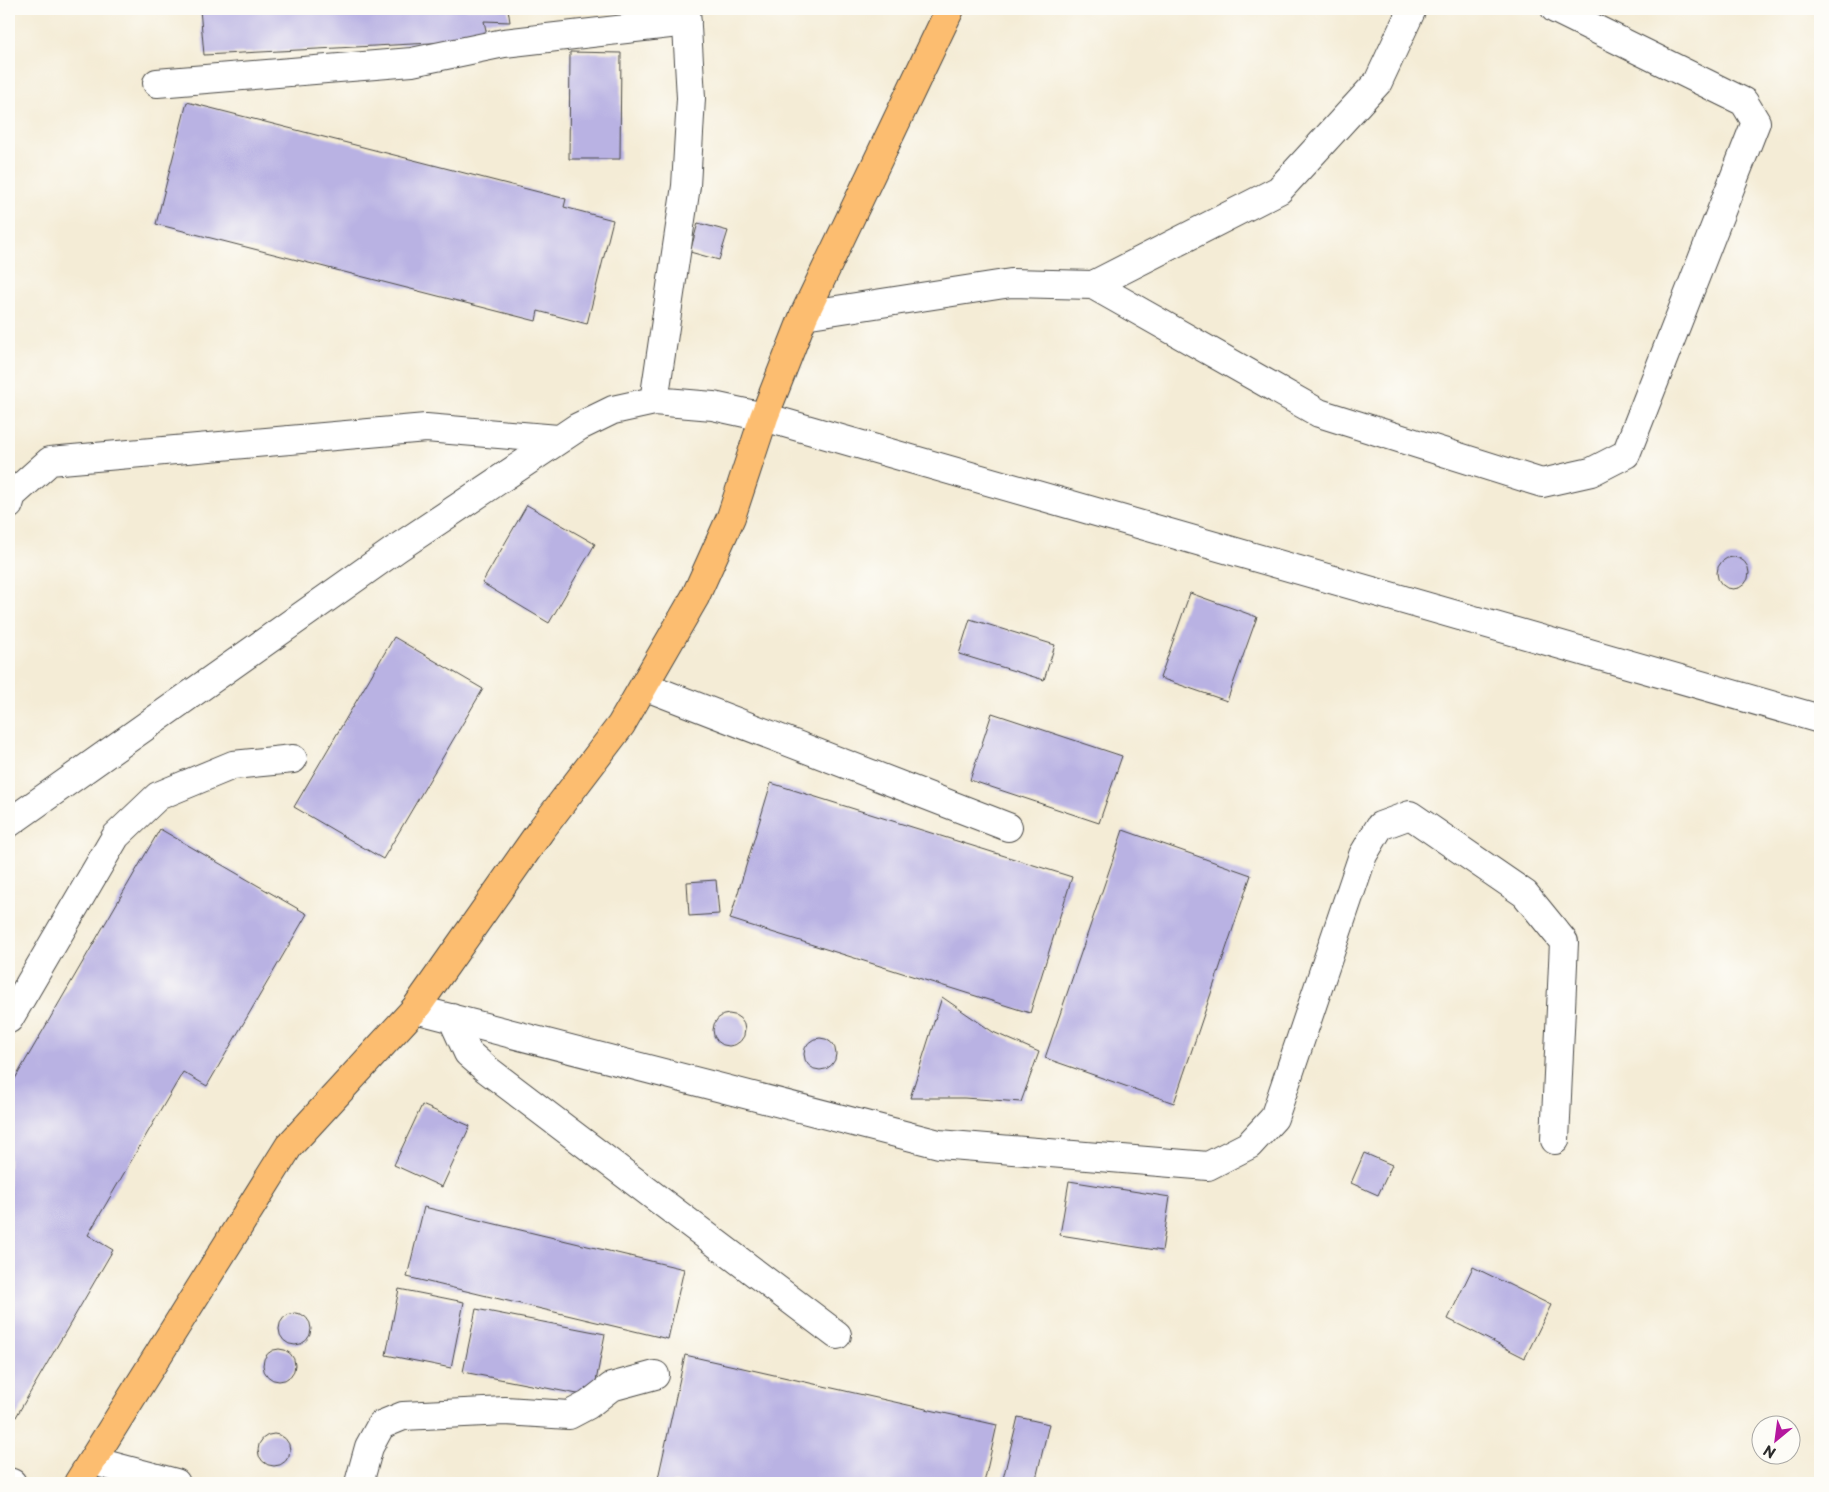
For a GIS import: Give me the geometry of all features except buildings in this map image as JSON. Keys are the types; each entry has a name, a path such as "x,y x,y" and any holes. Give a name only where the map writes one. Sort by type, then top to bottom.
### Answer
{"main road":[{"path":"86,1472 289,1146 415,1009 541,830 621,725 695,597 731,517 764,417 804,316 950,9"}],"street":[{"path":"1093,286 1280,190 1378,82 1412,9"},
{"path":"804,316 1011,283 1093,286 1319,413 1542,483 1592,472 1626,454 1756,122 1744,102 1555,9"},
{"path":"157,83 412,62 504,42 686,15 692,98 686,186 654,401"},
{"path":"9,823 399,547 558,439 613,410 654,401 681,401 764,417 1820,719"},
{"path":"9,505 12,495 50,461 426,428 558,439"},
{"path":"644,686 1008,827"},
{"path":"9,1018 116,836 158,796 234,765 293,759"},
{"path":"415,1009 939,1144 1208,1166 1250,1145 1274,1118 1363,856 1380,826 1410,815 1525,894 1564,942 1555,1140"},
{"path":"452,1018 468,1053 485,1068 837,1335"},
{"path":"359,1483 369,1447 381,1426 403,1416 504,1411 569,1415 588,1405 611,1387 655,1375"},
{"path":"86,1472 176,1483"}]}
